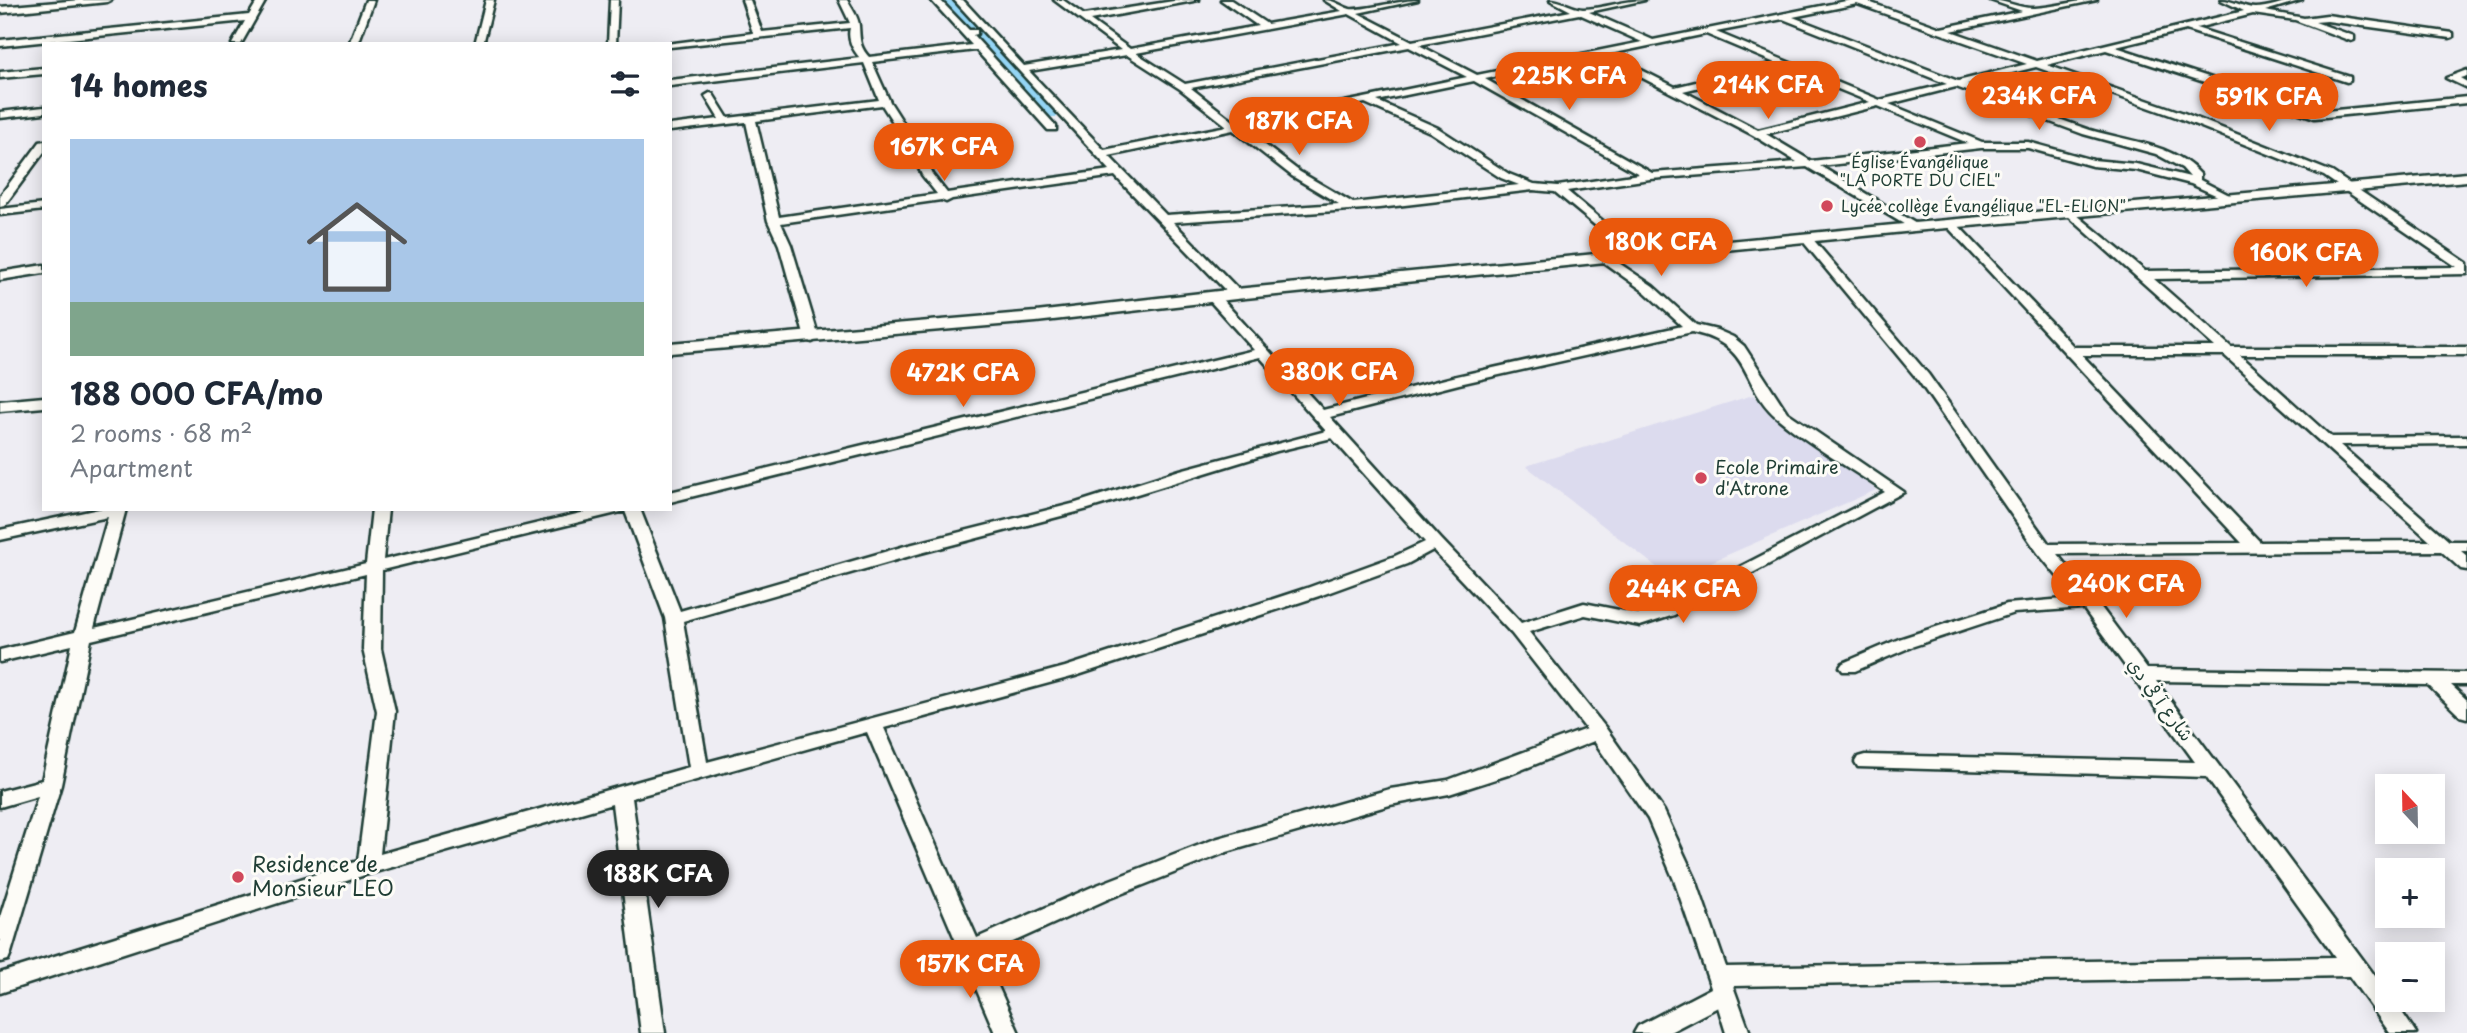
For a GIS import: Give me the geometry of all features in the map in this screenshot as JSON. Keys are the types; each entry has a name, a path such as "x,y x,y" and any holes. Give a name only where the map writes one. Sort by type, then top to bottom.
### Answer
{"street":[{"path":"0,10 107,0"},
{"path":"237,42 262,0"},
{"path":"354,42 370,0"},
{"path":"480,42 490,0"},
{"path":"612,42 614,0"},
{"path":"746,0 758,34"},
{"path":"843,0 855,25 853,34 858,50 867,60 885,102 917,152 927,175 946,199"},
{"path":"935,0 1052,128"},
{"path":"958,0 1118,173 1236,294"},
{"path":"1058,0 1129,52 1183,87 1234,129 1296,174 1351,206"},
{"path":"1084,18 1195,0"},
{"path":"1226,0 1266,27"},
{"path":"1328,0 1526,105 1650,176"},
{"path":"1020,69 1414,0"},
{"path":"1554,0 1650,42"},
{"path":"1183,87 1641,0"},
{"path":"1101,154 1857,0 2037,64 2328,174 2467,269"},
{"path":"1994,0 2032,12"},
{"path":"1942,30 2093,0"},
{"path":"2225,0 2252,11 2305,20 2351,38"},
{"path":"1757,132 2298,0"},
{"path":"1781,15 2087,132 2160,152 2186,166 2194,174 2195,182"},
{"path":"2305,20 2327,18 2450,35"},
{"path":"0,43 249,19"},
{"path":"672,44 855,25"},
{"path":"2188,27 2347,79"},
{"path":"967,33 985,31"},
{"path":"1705,31 1981,145"},
{"path":"672,83 978,47"},
{"path":"2109,48 2315,116 2467,100"},
{"path":"1601,53 1757,132 1914,228"},
{"path":"1676,90 1784,64"},
{"path":"0,75 42,71"},
{"path":"2467,73 2451,78 2467,85"},
{"path":"710,96 725,121"},
{"path":"1368,101 1434,130 1505,176 1533,187"},
{"path":"672,128 885,102"},
{"path":"0,115 42,110"},
{"path":"750,118 774,221 785,245 812,338"},
{"path":"1162,219 1351,206 1533,187 1558,189 1650,176 1808,164 1981,145 2028,145 2092,163 2136,167 2195,182 2231,199"},
{"path":"0,204 40,156"},
{"path":"774,221 1118,173"},
{"path":"672,348 812,338 1951,224 2467,177"},
{"path":"1558,189 1637,256"},
{"path":"0,212 42,207"},
{"path":"2071,213 2144,275 2325,441 2467,565"},
{"path":"1951,224 2254,546"},
{"name":"شارع آ في دي","path":"1807,239 1923,377 2044,549 2143,675 2404,1033"},
{"path":"1607,259 1649,289 1692,328"},
{"path":"0,276 42,269"},
{"path":"2144,275 2467,269"},
{"path":"1214,298 1435,543 1518,630 1598,732 1657,817 1685,880 1738,1033"},
{"path":"1322,415 1457,380 1692,328 1714,331 1730,339 1752,365 1769,400 1782,415 1896,492 1668,611 1640,620 1584,609 1518,630"},
{"path":"2073,351 2467,352"},
{"path":"672,497 1264,352"},
{"path":"0,406 42,402"},
{"path":"674,618 911,550 1082,506 1273,447 1336,433"},
{"path":"2325,441 2467,440"},
{"path":"0,535 113,511"},
{"path":"0,953 51,785 83,636 118,511"},
{"path":"368,866 386,711 372,649 374,567 380,511"},
{"path":"0,656 611,511"},
{"path":"633,511 674,618 699,772"},
{"path":"0,983 368,866 873,723 1069,672 1312,592 1401,559 1435,543"},
{"path":"2044,549 2467,546"},
{"path":"1849,667 1905,643 2013,608 2088,602"},
{"path":"2143,675 2467,679"},
{"path":"2434,679 2467,711"},
{"path":"873,723 1007,1033"},
{"path":"973,950 1100,893 1222,845 1390,797 1449,787 1504,769 1598,732"},
{"path":"1865,762 2210,770"},
{"path":"0,799 51,785"},
{"path":"621,793 647,1032"},
{"path":"1646,1033 1721,985 2354,966"}],"shaded area":[{"name":"Ecole Primaire d'Atrone","path":"1753,395 1876,490 1672,579 1526,466"}],"waterway":[{"path":"947,1 974,31"},
{"path":"978,34 1053,115"}],"place":[{"name":"Église Évangélique \"LA PORTE DU CIEL\"","path":"1920,142"},
{"name":"Lycée collège Évangélique \"EL-ELION\"","path":"1827,206"},
{"name":"Ecole Primaire d'Atrone","path":"1701,478"},
{"name":"Residence de Monsieur LEO","path":"238,877"}]}
